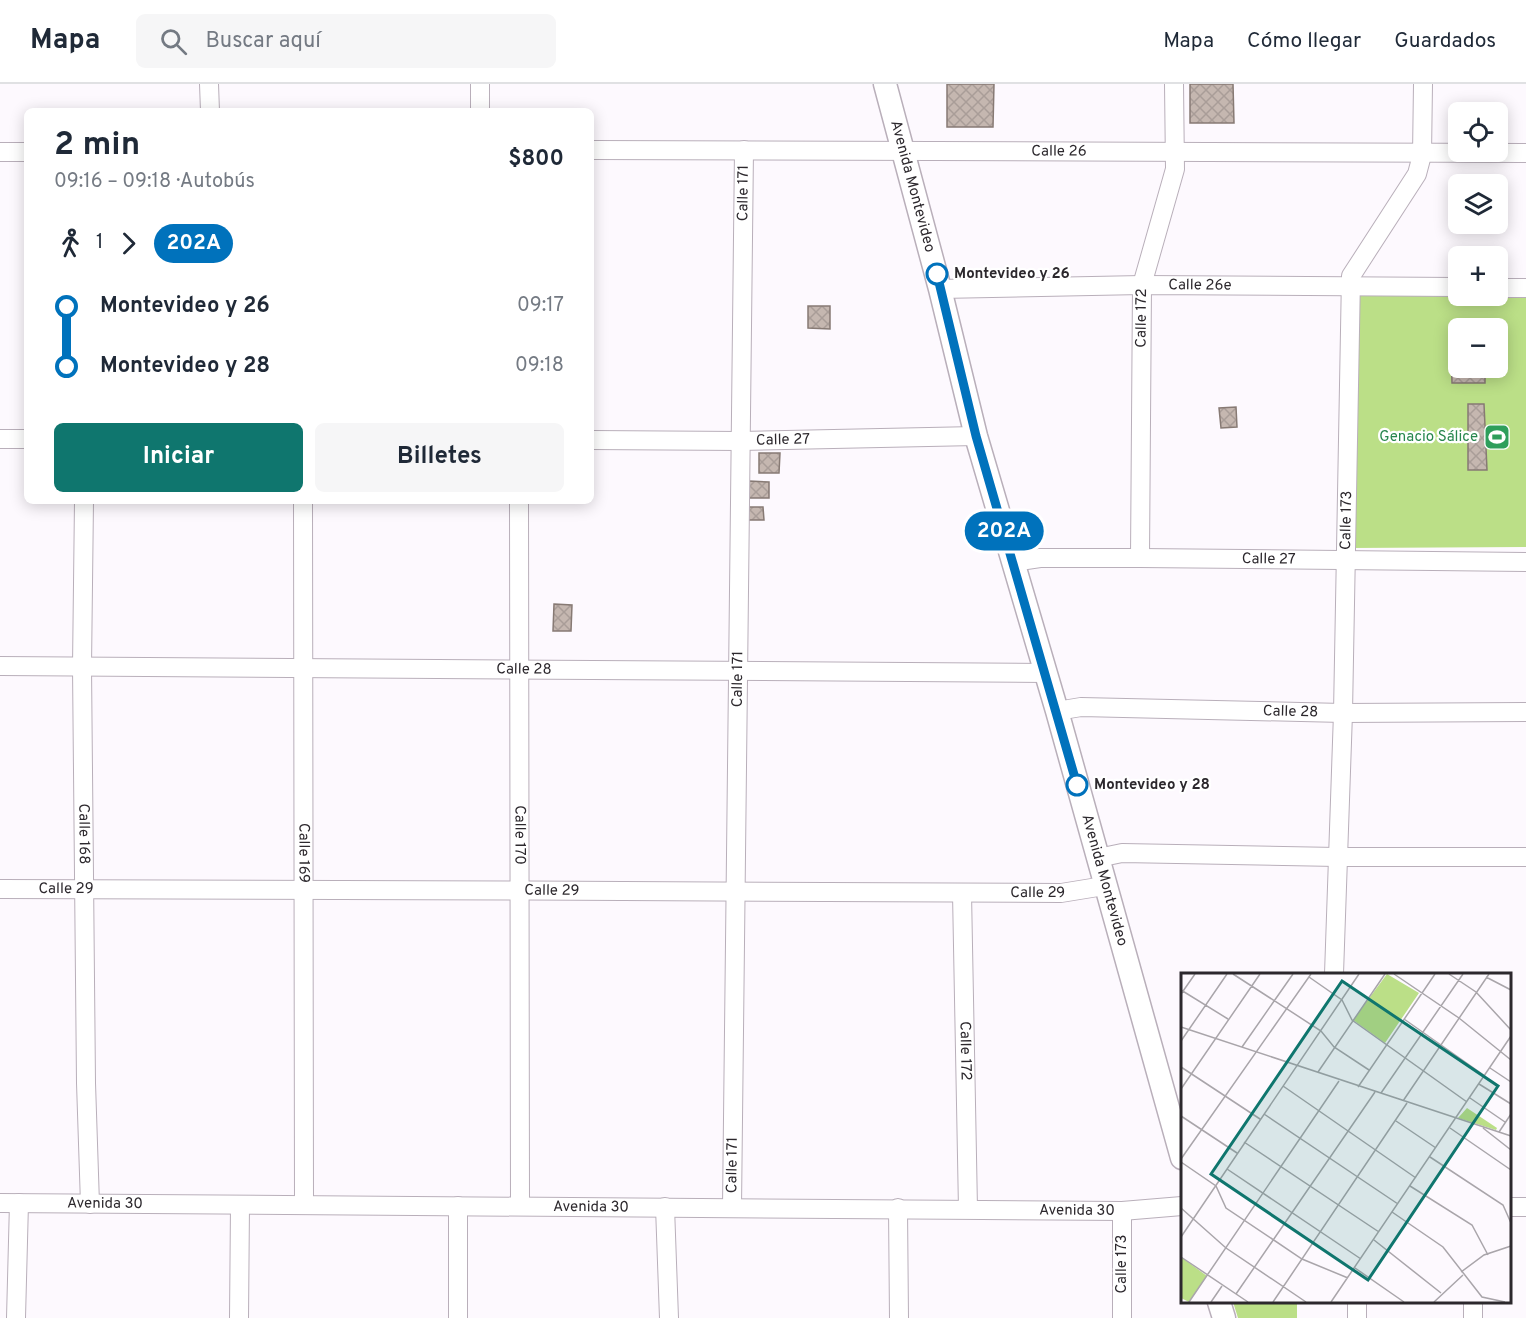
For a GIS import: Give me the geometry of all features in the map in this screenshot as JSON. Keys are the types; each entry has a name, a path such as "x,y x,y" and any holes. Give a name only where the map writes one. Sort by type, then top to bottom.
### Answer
{"main road":[{"name":"Avenida Montevideo","path":"885,84 940,289 976,436 1057,711 1104,886 1181,1155"},
{"path":"1219,1303 1224,1318"}],"street":[{"path":"210,84 210,108"},
{"path":"480,84 480,108"},
{"name":"Calle 172","path":"1140,558 1142,285 1175,169 1174,84"},
{"name":"Calle 173","path":"1334,973 1343,713 1351,276 1417,174 1422,154 1423,84"},
{"name":"Calle 26","path":"594,150 1176,154 1526,153"},
{"name":"Calle 171","path":"732,1207 744,150"},
{"path":"0,152 24,152"},
{"name":"Calle 26e","path":"940,289 1142,285 1448,287"},
{"path":"1508,288 1526,288"},
{"name":"Calle 27","path":"594,440 740,441 976,436"},
{"path":"0,439 24,440"},
{"name":"Calle 168","path":"84,504 82,667 86,1083 90,1204"},
{"name":"Calle 169","path":"303,504 304,1205"},
{"name":"Calle 170","path":"519,504 520,1206"},
{"name":"Calle 27","path":"1013,562 1040,558 1526,562"},
{"name":"Calle 28","path":"0,666 738,669 1046,673"},
{"name":"Calle 28","path":"1057,711 1081,707 1343,713 1526,712"},
{"path":"1098,858 1122,853 1337,857 1526,857"},
{"name":"Calle 29","path":"0,889 304,887 737,893 1072,893 1104,886"},
{"name":"Calle 172","path":"962,893 968,1209"},
{"name":"Avenida 30","path":"0,1203 1122,1211 1181,1206"},
{"path":"16,1318 19,1203"},
{"path":"239,1318 240,1205"},
{"path":"458,1206 458,1318"},
{"path":"665,1207 669,1318"},
{"path":"898,1208 899,1318"},
{"name":"Calle 173","path":"1122,1211 1122,1318"}],"green space":[{"path":"1355,293 1448,295 1448,306 1508,306 1508,297 1526,297 1526,547 1350,548"},
{"path":"1233,1303 1297,1303 1297,1318 1238,1318"}],"building":[{"path":"947,84 994,84 993,127 947,127"},
{"path":"1190,84 1233,84 1234,123 1190,123"},
{"path":"808,306 830,306 830,329 808,328"},
{"path":"1452,378 1485,378 1485,383 1452,383"},
{"path":"1468,404 1484,404 1487,470 1468,470"},
{"path":"1236,407 1237,427 1221,428 1219,408"},
{"path":"759,453 780,453 779,473 759,473"},
{"path":"749,481 769,482 769,498 748,498"},
{"path":"745,507 763,507 764,520 745,520"},
{"path":"554,604 572,605 571,631 553,631"}],"bus line":[{"name":"202A","path":"937,274 976,436 1077,785"}],"place":[{"name":"Montevideo y 26","path":"937,274"},
{"name":"Genacio Sálice","path":"1497,437"},
{"name":"Montevideo y 28","path":"1077,785"}]}
